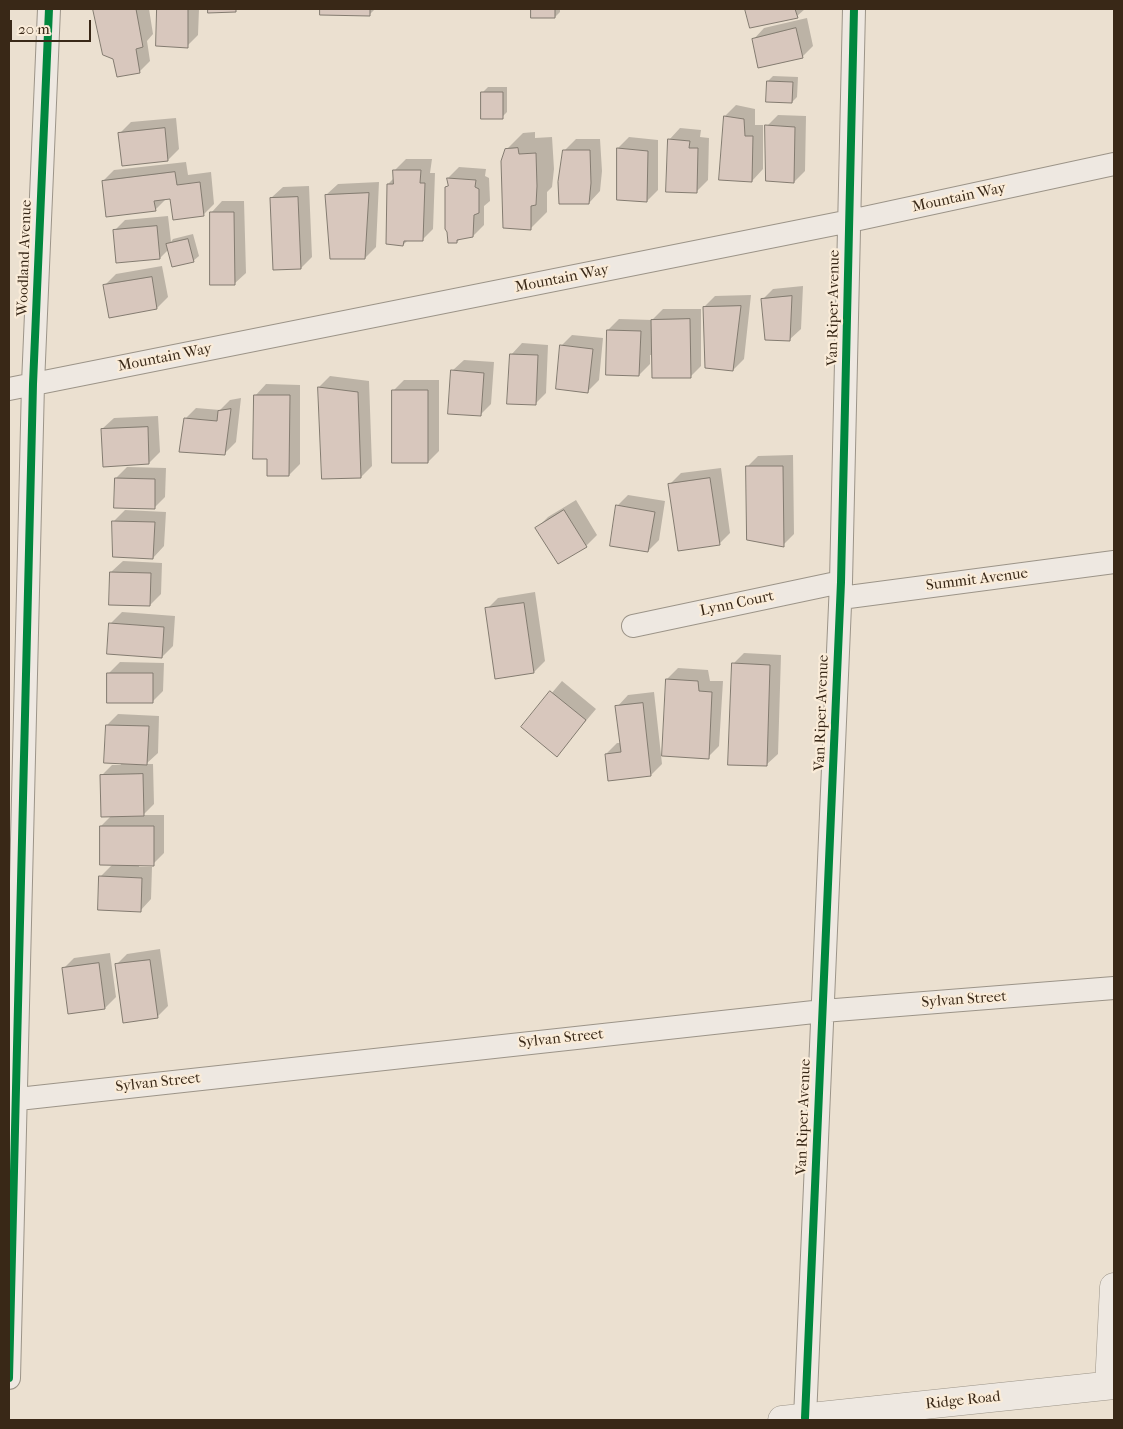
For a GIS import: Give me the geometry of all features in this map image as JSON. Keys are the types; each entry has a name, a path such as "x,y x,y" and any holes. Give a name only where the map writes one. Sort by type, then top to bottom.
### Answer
{"street":[{"name":"Woodland Avenue","path":"9,1378 12,1099 33,384 49,9"},
{"name":"Van Riper Avenue","path":"794,1419 823,1011 841,590 854,9"},
{"name":"Mountain Way","path":"9,389 850,221 1114,164"},
{"name":"Summit Avenue","path":"841,590 1114,562"},
{"name":"Lynn Court","path":"632,626 841,590"},
{"name":"Sylvan Street","path":"12,1099 823,1011 1114,988"},
{"path":"1112,1385 1114,1287"},
{"name":"Ridge Road","path":"794,1419 1112,1385"}],"building":[{"path":"93,9 136,9 143,47 136,49 140,73 117,77 113,59 103,55"},
{"path":"157,9 188,9 188,48 156,46"},
{"path":"208,9 236,9 236,12 208,13"},
{"path":"320,9 370,9 370,16 320,15"},
{"path":"531,9 555,9 555,18 531,18"},
{"path":"745,9 795,9 798,18 750,28"},
{"path":"796,28 803,58 758,68 752,39"},
{"path":"767,81 793,82 792,103 766,102"},
{"path":"481,92 503,92 503,119 481,119"},
{"path":"724,116 744,119 745,136 753,136 752,182 719,180"},
{"path":"765,125 795,127 794,183 766,181"},
{"path":"165,128 168,161 122,166 118,133"},
{"path":"668,139 690,141 689,148 698,148 697,193 666,192"},
{"path":"518,148 519,154 536,153 536,205 531,206 531,230 503,228 501,161 505,149"},
{"path":"617,148 648,151 647,202 617,200"},
{"path":"563,150 590,150 591,183 589,204 559,204 558,182"},
{"path":"393,170 421,170 420,183 425,183 423,241 404,241 403,246 386,244 387,184 393,184"},
{"path":"175,172 177,185 200,182 204,216 173,220 170,199 154,201 156,211 106,217 102,181"},
{"path":"447,178 476,180 475,187 479,189 479,213 474,215 473,237 457,240 457,243 448,243 445,229 445,187 448,186"},
{"path":"369,193 365,259 330,259 325,195"},
{"path":"298,197 301,269 273,270 270,198"},
{"path":"210,212 234,212 235,285 210,285"},
{"path":"157,226 160,259 116,263 113,230"},
{"path":"188,239 194,262 172,267 166,244"},
{"path":"152,277 157,309 109,318 103,285"},
{"path":"792,296 790,341 765,340 761,299"},
{"path":"741,306 733,371 705,368 703,307"},
{"path":"690,319 691,378 652,378 651,320"},
{"path":"607,330 641,331 639,376 606,375"},
{"path":"560,345 593,349 588,393 556,389"},
{"path":"510,354 538,355 536,405 507,404"},
{"path":"451,370 484,373 481,416 448,414"},
{"path":"318,387 358,392 361,478 322,479"},
{"path":"392,390 428,390 428,463 392,463"},
{"path":"254,395 290,395 289,476 267,476 267,459 253,459"},
{"path":"231,409 225,455 179,452 184,418 217,421 218,411"},
{"path":"148,427 149,464 103,467 101,429"},
{"path":"746,466 783,466 784,547 747,540"},
{"path":"115,478 155,479 155,509 114,508"},
{"path":"710,478 720,545 678,551 668,484"},
{"path":"616,505 655,512 648,552 610,546"},
{"path":"564,510 587,547 558,564 535,528"},
{"path":"112,521 155,522 153,559 113,557"},
{"path":"110,572 151,573 150,606 109,605"},
{"path":"524,603 534,673 495,679 485,608"},
{"path":"109,623 164,627 162,658 107,654"},
{"path":"732,663 770,665 767,766 728,765"},
{"path":"107,673 153,673 153,703 107,703"},
{"path":"666,679 698,681 699,691 712,692 709,759 662,756"},
{"path":"550,691 586,720 557,757 521,727"},
{"path":"643,703 651,776 608,781 605,754 621,752 615,706"},
{"path":"106,725 149,726 147,765 104,763"},
{"path":"143,774 144,816 101,817 100,775"},
{"path":"100,826 154,826 154,866 100,865"},
{"path":"99,876 142,878 141,912 98,910"},
{"path":"150,960 158,1018 123,1023 115,964"},
{"path":"99,963 105,1009 68,1014 62,968"}],"cycle path":[{"path":"9,1378 33,384 49,9"},
{"path":"805,1418 841,582 854,9"}]}
